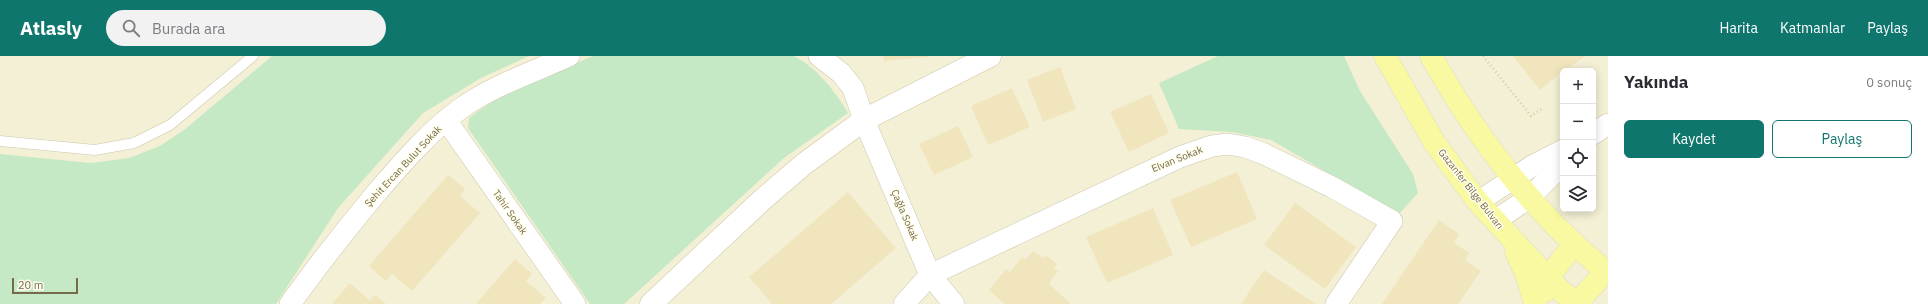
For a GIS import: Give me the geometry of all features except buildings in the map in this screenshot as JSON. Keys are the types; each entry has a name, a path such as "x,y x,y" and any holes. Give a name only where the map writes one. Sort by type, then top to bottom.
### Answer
{"main road":[{"path":"651,304 762,200 804,164 864,120 990,56"},
{"name":"Gazanfer Bilge Bulvarı","path":"1385,56 1434,142 1478,202 1496,220 1509,238 1548,278 1578,304"},
{"path":"1431,56 1468,118 1529,198 1574,244 1607,272 1578,304"},
{"path":"1509,238 1526,274 1535,304"},
{"path":"1542,304 1548,278 1574,244"}],"street":[{"name":"Şehit Ercan Bulut Sokak","path":"290,304 342,234 396,170 446,120 461,108 496,88 569,56"},
{"path":"818,56 841,73 853,88 864,120"},
{"name":"Tahir Sokak","path":"446,120 575,304"},
{"name":"Çağla Sokak","path":"864,120 930,275 954,304"},
{"path":"1596,132 1608,124"},
{"name":"Elvan Sokak","path":"904,304 930,275 1180,157 1198,150 1228,144 1262,153 1332,187 1392,221 1336,304"},
{"path":"1478,202 1513,178 1549,156 1560,151"},
{"path":"1496,220 1529,198 1560,167"}],"lane":[{"path":"0,141 95,150 134,143 170,125 253,56"}],"path":[{"path":"1483,56 1531,116 1544,108"}],"shaded area":[{"path":"0,56 1608,56 1608,304 0,304"}],"green space":[{"path":"272,56 529,56 481,78 423,113 338,208 276,304 0,304 0,154 91,163 129,158 160,146 184,130"},
{"path":"593,56 794,56 810,67 825,81 848,113 784,158 624,304 590,304 468,128 469,118 497,99 529,83"},
{"path":"1218,56 1344,56 1360,91 1413,174 1418,193 1399,214 1271,140 1232,132 1179,129 1159,83"}]}
